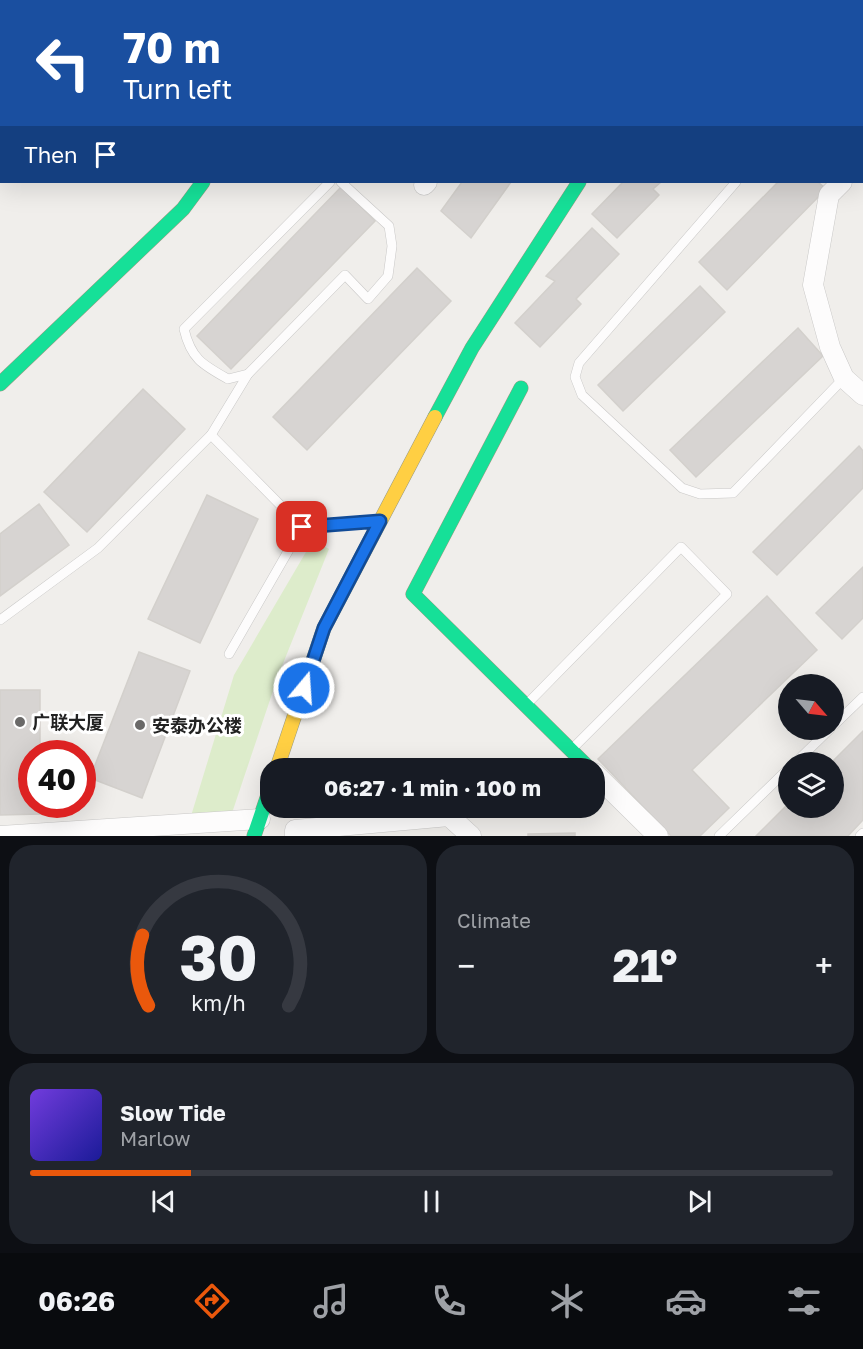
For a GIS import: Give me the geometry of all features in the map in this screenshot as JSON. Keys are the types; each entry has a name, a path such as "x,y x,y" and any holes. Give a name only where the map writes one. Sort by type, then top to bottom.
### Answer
{"street":[{"path":"0,384 183,209 202,183"},
{"path":"280,758 324,628 472,348 578,183"},
{"path":"841,183 829,195 813,285 830,347 844,378 863,395"},
{"path":"521,388 413,594 579,758"},
{"path":"605,784 658,836"},
{"path":"295,836 295,830 449,816 471,836"},
{"path":"0,836 257,828"}],"lane":[{"path":"248,374 228,379 202,364 188,345 184,329 329,183"},
{"path":"0,620 98,548 211,435 248,374 345,275 368,299 388,276 392,246 389,225 342,183"},
{"path":"735,183 579,363 574,377 582,395 682,488 700,494 733,493 844,378"},
{"path":"211,435 302,527 380,521"},
{"path":"229,654 302,527"},
{"path":"526,705 681,547 727,594 571,750"},
{"path":"844,715 863,697"},
{"path":"806,752 819,740"},
{"path":"719,836 778,779"},
{"path":"860,836 863,832"}],"green space":[{"path":"313,540 329,549 278,676 232,813 191,816 234,675"}],"building":[{"path":"461,183 510,183 471,238 441,211"},
{"path":"622,183 660,183 653,189 659,195 617,238 592,214"},
{"path":"777,183 819,183 826,189 727,290 699,262"},
{"path":"341,187 375,221 231,369 197,336"},
{"path":"592,228 619,254 576,299 581,304 540,347 515,323 555,281 546,276"},
{"path":"417,268 451,301 307,450 273,417"},
{"path":"700,286 725,312 623,411 598,385"},
{"path":"798,328 823,356 696,477 670,450"},
{"path":"143,389 185,429 87,532 44,492"},
{"path":"859,446 863,451 863,488 777,575 753,552"},
{"path":"207,495 258,519 200,643 148,619"},
{"path":"39,504 69,545 0,596 0,534"},
{"path":"863,567 863,618 842,639 816,613"},
{"path":"767,596 817,650 792,674 778,674 778,687 692,770 729,808 700,836 671,836 605,766 605,758 599,758"},
{"name":"安泰办公楼","path":"139,652 190,671 142,798 96,780 96,763"},
{"name":"广联大厦","path":"0,690 40,690 40,740 18,740 18,815 0,815"},
{"path":"863,731 863,820 848,836 756,836 778,814 778,818 844,818 844,752 842,752"},
{"path":"575,833 575,836 528,836 528,834"}],"traffic: fast":[{"path":"0,384 183,209 202,183"},
{"path":"435,417 472,348 578,183"},
{"path":"521,388 413,594 579,758"},
{"path":"254,836 260,818"}],"traffic: slow":[{"path":"280,758 324,628 435,417"}],"place":[{"name":"广联大厦","path":"20,722"},
{"name":"安泰办公楼","path":"140,725"}],"route":[{"path":"302,527 380,521 324,628 304,688"}]}
